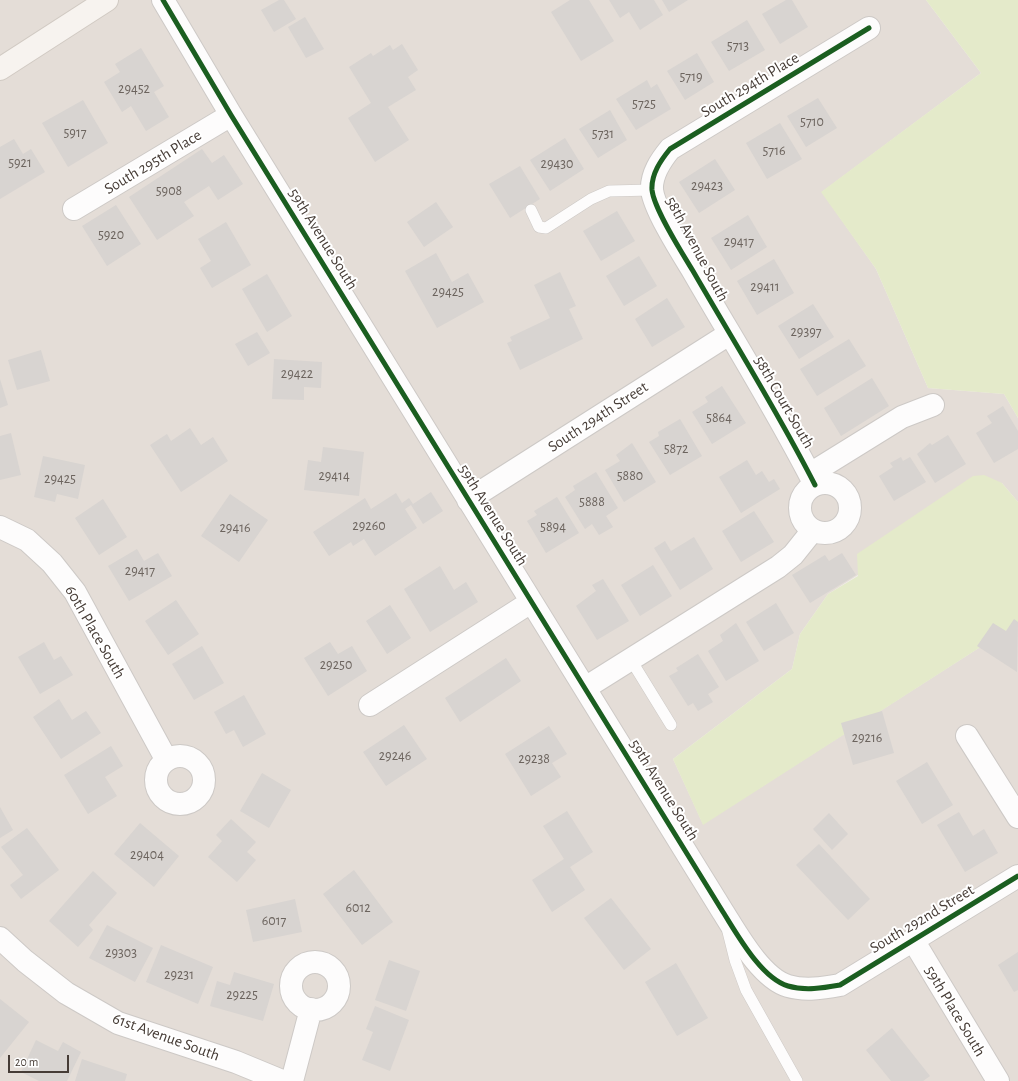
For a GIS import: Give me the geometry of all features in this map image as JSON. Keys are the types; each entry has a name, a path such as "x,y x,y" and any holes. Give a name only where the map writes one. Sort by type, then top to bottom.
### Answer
{"street":[{"path":"0,69 106,0"},
{"name":"59th Avenue South","path":"163,0 231,115 745,947 767,973 787,986 816,989 840,985"},
{"name":"South 294th Place","path":"653,182 661,160 670,149 869,28"},
{"name":"South 295th Place","path":"74,209 231,115"},
{"name":"58th Avenue South","path":"653,182 669,229 729,334"},
{"name":"South 294th Street","path":"468,500 729,334"},
{"name":"58th Court South","path":"729,334 812,479 902,417 933,405"},
{"path":"812,479 840,487 850,501 848,519 843,526 836,531 821,533 807,526 802,519 800,504 802,496 812,479"},
{"name":"60th Place South","path":"0,527 27,540 52,563 75,592 166,759"},
{"path":"585,688 778,568 792,555 813,530"},
{"path":"370,705 531,602"},
{"path":"967,736 1018,817"},
{"name":"South 292nd Street","path":"840,985 1018,876"},
{"name":"61st Avenue South","path":"0,938 25,962 66,993 118,1023 236,1062 282,1081"},
{"name":"59th Place South","path":"913,940 998,1081"},
{"path":"292,1081 311,1009"}],"lane":[{"path":"531,210 539,227 546,228 591,199 609,191 653,182"},
{"path":"631,660 671,725"},
{"path":"724,912 734,960 746,990 797,1081"}],"shaded area":[{"path":"0,0 926,0 981,73 822,192 876,269 928,388 1004,394 1018,418 1018,502 1002,483 828,594 800,634 792,669 673,759 703,824 1018,623 1018,1081 0,1081"}],"green space":[{"path":"926,0 1018,0 1018,418 1004,394 928,388 876,269 821,192 981,73"},
{"path":"984,475 1002,483 1018,502 1018,623 703,825 673,759 792,669 800,634 828,594 858,576 857,554 973,476"}],"building":[{"path":"279,0 284,0 296,19 274,32 261,10"},
{"path":"570,0 589,0 614,41 581,61 551,12"},
{"path":"609,0 654,0 663,15 640,30 629,12 620,18"},
{"path":"662,0 688,0 669,12"},
{"path":"786,0 792,0 808,27 780,44 762,14"},
{"path":"305,17 324,49 306,58 288,27"},
{"path":"747,20 765,50 729,71 711,42"},
{"path":"402,44 418,70 408,77 416,90 388,107 409,140 375,162 348,118 371,103 349,67 371,53 373,56 390,45 393,50"},
{"path":"141,48 164,86 154,92 169,117 146,131 131,106 122,112 104,82 120,72 115,64"},
{"path":"697,53 714,82 685,100 667,71"},
{"path":"647,80 651,88 657,84 671,109 636,130 616,99"},
{"path":"818,98 837,128 806,147 787,116"},
{"path":"83,100 108,143 68,167 42,123"},
{"path":"610,110 627,140 598,158 579,129"},
{"path":"780,123 802,159 767,179 746,143"},
{"path":"565,138 584,169 550,191 530,160"},
{"path":"14,139 23,154 31,149 45,172 0,199 0,147"},
{"path":"202,149 212,163 224,155 243,184 218,200 209,186 184,202 194,216 157,240 129,197"},
{"path":"715,159 735,190 699,213 679,182"},
{"path":"520,166 540,199 510,218 489,184"},
{"path":"436,202 453,227 424,247 407,222"},
{"path":"116,205 141,244 107,266 82,226"},
{"path":"617,211 635,241 601,261 583,231"},
{"path":"748,215 767,247 731,270 711,238"},
{"path":"226,222 251,265 212,288 200,268 211,261 198,239"},
{"path":"436,253 452,282 468,273 484,302 437,328 405,271"},
{"path":"639,256 657,286 624,306 606,276"},
{"path":"774,259 794,293 757,315 737,281"},
{"path":"560,272 576,306 569,309 583,339 520,370 507,343 512,341 510,337 550,318 534,285"},
{"path":"267,274 292,316 267,332 242,289"},
{"path":"667,298 685,327 652,347 635,319"},
{"path":"813,304 834,337 799,359 778,326"},
{"path":"257,332 270,353 248,366 235,344"},
{"path":"849,339 866,366 817,396 800,369"},
{"path":"41,350 50,381 17,390 8,360"},
{"path":"274,359 322,362 321,388 304,387 304,400 272,399"},
{"path":"872,378 889,406 841,436 824,408"},
{"path":"0,379 8,405 0,408"},
{"path":"722,386 746,423 712,444 692,412 708,402 705,397"},
{"path":"1003,406 1018,431 1018,449 994,463 976,433 992,423 987,416"},
{"path":"680,419 702,456 670,475 649,442 659,436 658,432"},
{"path":"190,428 201,445 213,437 228,461 181,492 150,445 167,434 171,441"},
{"path":"11,433 21,475 0,480 0,436"},
{"path":"948,435 966,464 935,483 917,454 930,443 932,445"},
{"path":"632,443 656,482 624,502 605,470 620,461 616,455"},
{"path":"323,447 364,452 359,496 304,490 308,460 321,462"},
{"path":"43,456 85,465 78,499 57,494 55,502 34,497"},
{"path":"901,457 903,461 910,457 926,482 894,501 879,476 893,467 890,463"},
{"path":"747,460 756,475 762,471 769,482 774,479 780,489 741,513 719,477"},
{"path":"596,472 618,508 606,516 613,527 599,535 592,524 585,529 565,497 575,490 573,486"},
{"path":"431,492 443,511 423,524 411,505 405,509 417,528 375,556 364,539 353,546 351,542 329,556 313,532 365,498 371,509 396,493 402,503 409,498 413,504"},
{"path":"230,494 268,520 239,562 201,536"},
{"path":"557,497 579,533 546,553 527,521 537,515 534,511"},
{"path":"103,499 127,537 99,555 75,518"},
{"path":"754,511 774,542 741,562 722,531"},
{"path":"694,537 713,569 680,590 654,548 665,541 671,551"},
{"path":"137,549 144,561 158,553 172,576 129,601 108,566"},
{"path":"842,553 856,575 810,603 792,575 825,555 829,561"},
{"path":"653,565 672,596 640,616 621,585"},
{"path":"440,566 454,590 466,582 478,602 430,632 404,589"},
{"path":"603,579 629,621 597,640 576,606 596,591 592,585"},
{"path":"176,600 199,634 168,655 145,621"},
{"path":"776,603 794,633 764,651 746,622"},
{"path":"390,605 411,638 387,654 366,621"},
{"path":"1014,619 1018,622 1017,672 977,646 993,623 1006,631"},
{"path":"736,623 759,661 726,681 708,651 723,641 720,635"},
{"path":"44,642 54,660 61,656 73,675 40,694 18,657"},
{"path":"330,642 338,654 352,646 367,671 328,696 304,658"},
{"path":"202,646 224,683 194,700 172,664"},
{"path":"698,654 719,687 708,694 713,702 698,711 693,703 688,706 669,676 678,671 676,668"},
{"path":"506,658 521,681 460,722 445,698"},
{"path":"244,695 266,734 243,747 234,730 226,734 214,712"},
{"path":"59,699 72,720 86,711 101,733 61,759 33,717"},
{"path":"882,711 894,753 853,765 841,723"},
{"path":"404,725 427,759 386,786 363,752"},
{"path":"549,726 567,754 552,763 561,777 531,796 505,754"},
{"path":"111,746 123,766 105,777 117,796 88,814 64,775"},
{"path":"927,762 953,805 922,824 896,781"},
{"path":"262,773 291,790 269,828 240,811"},
{"path":"0,807 13,830 0,838"},
{"path":"567,811 593,852 570,867 585,890 552,912 532,880 564,859 543,826"},
{"path":"959,812 973,836 984,829 998,853 965,872 937,825"},
{"path":"829,813 848,834 832,850 813,829"},
{"path":"231,819 256,842 247,852 256,860 237,882 208,857 222,841 216,835"},
{"path":"140,823 179,856 154,887 114,854"},
{"path":"27,828 59,870 21,899 10,885 23,875 1,847"},
{"path":"819,844 870,899 848,920 796,865"},
{"path":"354,870 393,922 362,945 323,894"},
{"path":"93,871 117,893 89,925 93,930 78,947 49,921"},
{"path":"611,898 651,949 624,970 584,918"},
{"path":"295,899 302,932 253,942 246,910"},
{"path":"107,925 153,948 135,982 89,958"},
{"path":"161,945 213,967 198,1004 146,982"},
{"path":"1018,952 1018,990 1014,992 998,965"},
{"path":"389,960 420,971 406,1011 375,1000"},
{"path":"676,963 708,1018 677,1036 645,982"},
{"path":"234,972 274,984 263,1021 210,1006 217,981 230,985"},
{"path":"0,999 29,1022 0,1058"},
{"path":"375,1006 409,1020 390,1071 362,1060 373,1032 366,1029"},
{"path":"892,1028 930,1076 923,1081 891,1081 866,1050"},
{"path":"36,1040 58,1051 63,1042 81,1052 67,1081 39,1081 21,1072"},
{"path":"82,1059 127,1074 125,1081 75,1081"}],"cycle path":[{"path":"163,0 231,115 723,912 759,965 778,981 794,988 807,989 840,985 1018,876"},
{"path":"815,485 771,404 669,231 654,198 652,184 657,168 670,149 869,28"}]}
